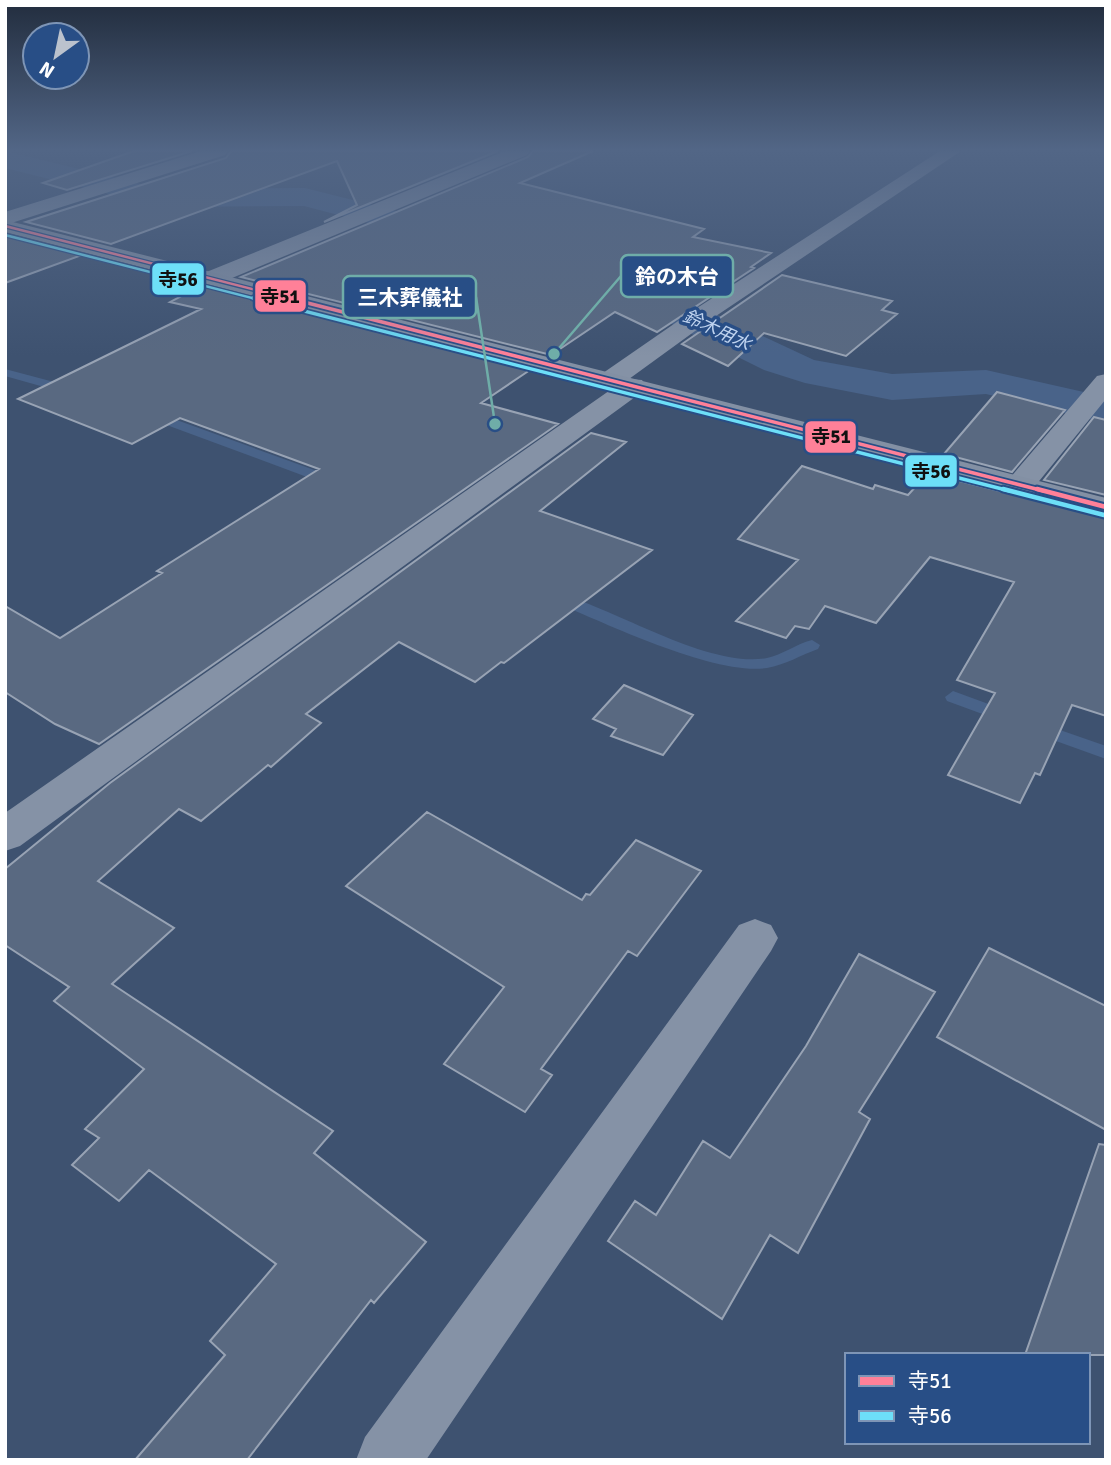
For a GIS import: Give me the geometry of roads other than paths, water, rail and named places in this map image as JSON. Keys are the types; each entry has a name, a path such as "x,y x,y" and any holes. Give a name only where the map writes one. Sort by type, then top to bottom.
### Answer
{"main road":[{"path":"5,226 1106,507"}],"street":[{"path":"212,278 358,219"},
{"path":"5,835 443,522 623,383 697,320 849,219"},
{"path":"1020,485 1093,399"},
{"path":"388,1460 755,938"}],"waterway":[{"name":"鈴木用水","path":"392,219 464,238"},
{"name":"鈴木用水","path":"608,278 778,361 805,371 892,387 986,382 1106,410"},
{"path":"5,372 69,390"},
{"path":"149,414 312,474 332,485"},
{"path":"557,598 662,640 721,659 766,663 812,645"},
{"path":"953,697 1007,717"},
{"path":"1037,728 1106,753"}],"place":[{"name":"鈴の木台","path":"554,354"},
{"name":"三木葬儀社","path":"495,424"}]}
